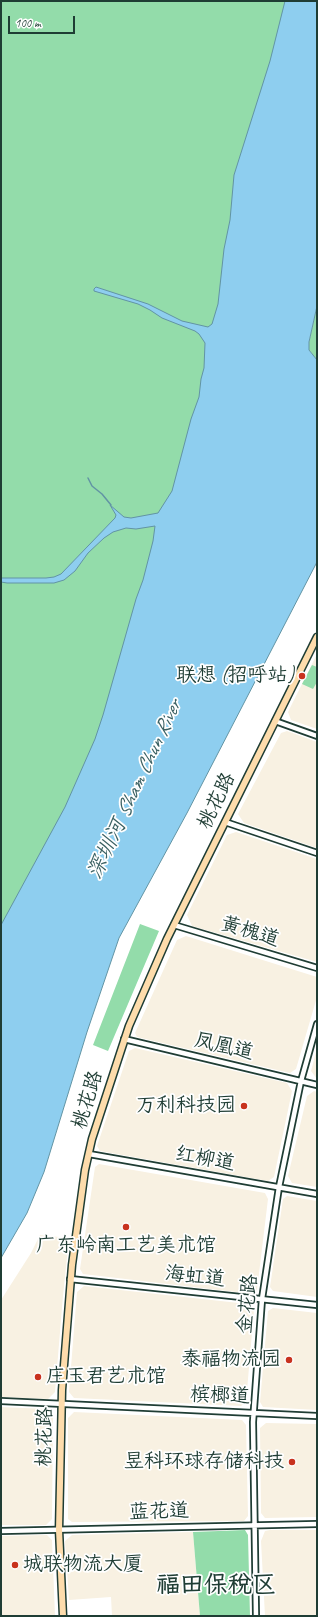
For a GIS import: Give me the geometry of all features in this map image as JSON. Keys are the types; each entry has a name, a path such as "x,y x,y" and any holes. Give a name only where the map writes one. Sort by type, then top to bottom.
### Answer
{"main road":[{"name":"桃花路","path":"63,1616 59,1530 61,1404 70,1279 84,1177 92,1139 124,1039 174,925 317,637"}],"street":[{"path":"275,721 317,736"},
{"path":"225,822 317,853"},
{"name":"黄槐道","path":"174,925 317,968"},
{"name":"金花路","path":"256,1616 253,1413 262,1299 279,1187 301,1081 317,1024"},
{"name":"凤凰道","path":"124,1039 317,1085"},
{"name":"红柳道","path":"89,1154 317,1194"},
{"name":"海虹道","path":"70,1279 317,1305"},
{"name":"槟榔道","path":"1,1401 317,1416"},
{"name":"蓝花道","path":"1,1531 317,1524"}],"shaded area":[{"path":"317,654 317,729 291,720 288,712"},
{"path":"287,731 317,742 317,848 244,823 238,814 281,733"},
{"path":"236,832 317,859 317,962 192,926 187,915 227,835"},
{"path":"186,936 317,977 317,997 296,1069 290,1073 137,1037 135,1033 177,940"},
{"path":"135,1048 287,1083 292,1091 274,1177 268,1181 100,1151 97,1146 129,1051"},
{"path":"317,1048 317,1079 311,1071"},
{"path":"314,1091 317,1092 317,1187 292,1183 288,1176 307,1096"},
{"path":"99,1164 265,1193 268,1199 257,1290 253,1294 83,1274 80,1269 95,1167"},
{"path":"287,1196 317,1201 317,1297 273,1291 270,1287 283,1199"},
{"path":"40,1235 69,1238 55,1392 48,1399 1,1397 1,1300 31,1253"},
{"path":"84,1286 248,1304 254,1310 246,1402 241,1406 74,1398 69,1392 77,1292"},
{"path":"273,1308 317,1313 317,1410 263,1407 260,1402 268,1311"},
{"path":"1,1407 47,1409 53,1418 52,1519 46,1525 1,1525"},
{"path":"74,1412 242,1420 246,1425 248,1516 244,1521 72,1522 68,1519 68,1418"},
{"name":"昱科环球存储科技","path":"266,1423 317,1424 317,1517 265,1518 261,1513 260,1428"},
{"path":"317,1530 317,1616 265,1616 261,1541 265,1531"},
{"path":"193,1532 200,1616 112,1616 111,1597 69,1600 65,1541 72,1535"},
{"path":"47,1535 52,1540 55,1616 1,1616 1,1536"}],"green space":[{"path":"1,1 313,1 265,232 1,1067"},
{"path":"317,306 317,360 309,350 309,342"},
{"path":"312,665 317,667 317,682 313,689 302,684"},
{"path":"140,924 159,931 108,1051 93,1045"},
{"path":"245,1530 248,1535 250,1616 200,1616 193,1532"}],"water":[{"name":"深圳河 Sham Chun River","path":"285,1 317,1 317,306 309,342 309,350 317,360 317,562 187,813 119,938 87,1032 44,1172 27,1213 1,1258 1,925 65,807 95,739 136,599 143,580 153,541 155,526 136,529 126,528 113,532 88,553 75,571 64,580 54,583 7,583 1,582 1,578 46,578 61,574 115,518 116,515 110,505 124,517 131,518 158,513 172,491 191,419 199,397 204,368 205,343 195,331 162,318 138,304 94,291 94,289 96,287 148,304 182,321 208,327 212,324 218,304 224,249 230,220 234,175 270,61"}],"waterway":[{"path":"88,478 92,486 102,494 111,505"}],"place":[{"name":"联想 (招呼站)","path":"302,676"},
{"name":"万利科技园","path":"244,1106"},
{"name":"广东岭南工艺美术馆","path":"126,1227"},
{"name":"泰福物流园","path":"289,1360"},
{"name":"庄玉君艺术馆","path":"38,1377"},
{"name":"昱科环球存储科技","path":"292,1462"},
{"name":"城联物流大厦","path":"15,1565"}],"district":[{"name":"福田保税区","path":"216,1586"}]}
